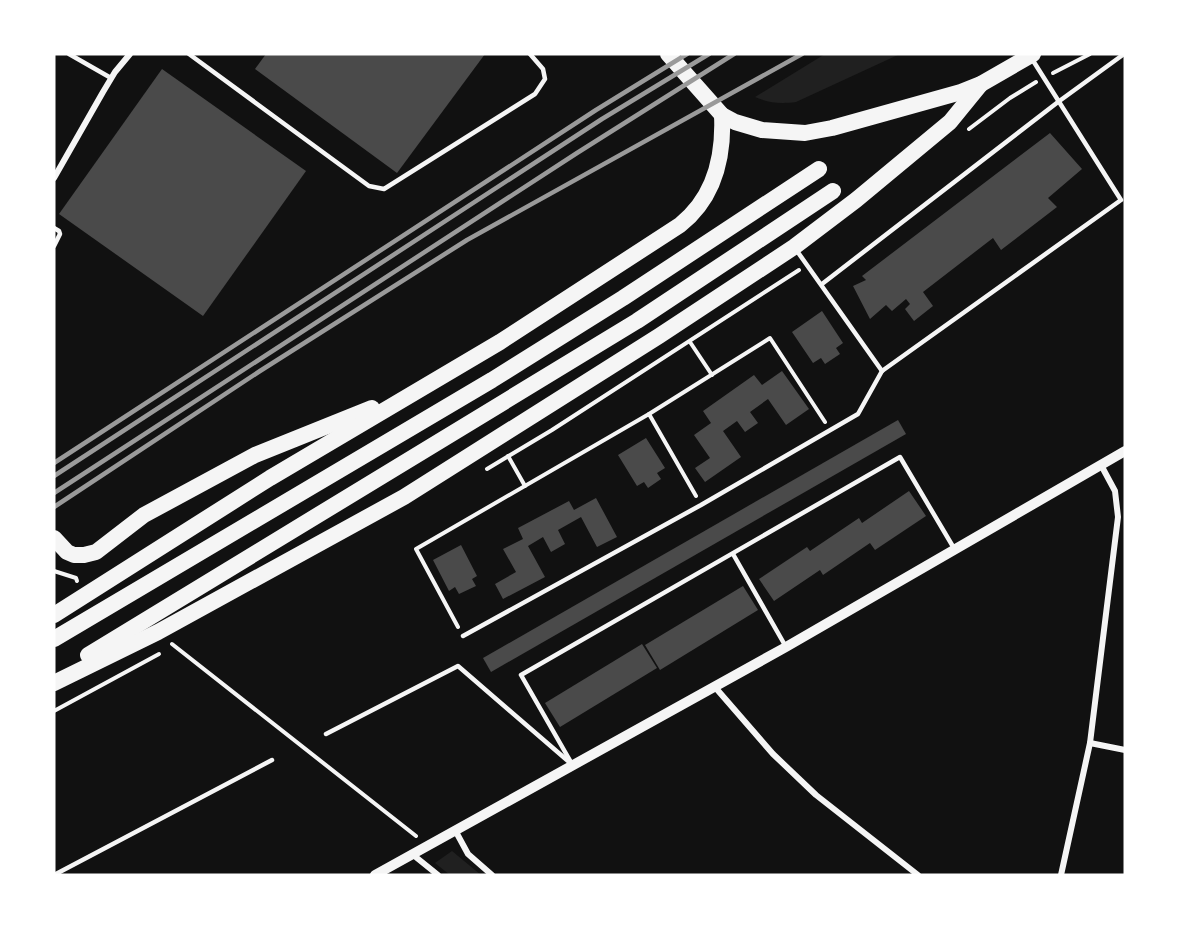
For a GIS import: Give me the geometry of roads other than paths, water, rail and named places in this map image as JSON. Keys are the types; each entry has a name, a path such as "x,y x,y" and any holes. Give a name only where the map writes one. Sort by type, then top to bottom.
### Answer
{"highway":[{"path":"668,54 722,115 735,122 762,130 805,132 890,112 960,92 981,84 1031,55"},
{"path":"54,683 158,632 420,488 659,336 794,247 856,200 939,132 962,109 981,84"},
{"path":"54,615 270,478 561,303 685,220 702,201 717,173 723,141 722,115"},
{"path":"54,639 492,380 623,298 819,169"},
{"path":"54,676 576,358 736,257 833,191"},
{"path":"54,538 58,545 74,555 96,552 144,515 255,455 421,388"}],"street":[{"path":"54,178 111,78 127,55"},
{"path":"375,875 786,647 1125,451"},
{"path":"1061,875 1090,744 1118,517 1115,490 1101,465"},
{"path":"714,686 772,754 816,795 918,875"},
{"path":"1090,744 1125,750"},
{"path":"455,830 468,854 492,875"},
{"path":"412,854 438,875"}],"lane":[{"path":"69,54 111,78"},
{"path":"189,54 369,186 384,189 535,94 545,79 543,69 530,54"},
{"path":"822,284 1058,102 1124,54"},
{"path":"463,636 701,505 858,414 882,371 1123,199 1058,102 1031,55"},
{"path":"54,228 60,234 54,246"},
{"path":"794,247 882,371"},
{"path":"573,764 521,675 900,457 955,550"},
{"path":"733,554 786,647"},
{"path":"326,734 458,666 573,764"},
{"path":"54,875 272,760"}],"railway":[{"path":"54,463 596,110 687,54"},
{"path":"54,476 602,119 709,54"},
{"path":"54,493 577,153 734,54"},
{"path":"54,507 260,371 467,240 802,54"}]}
